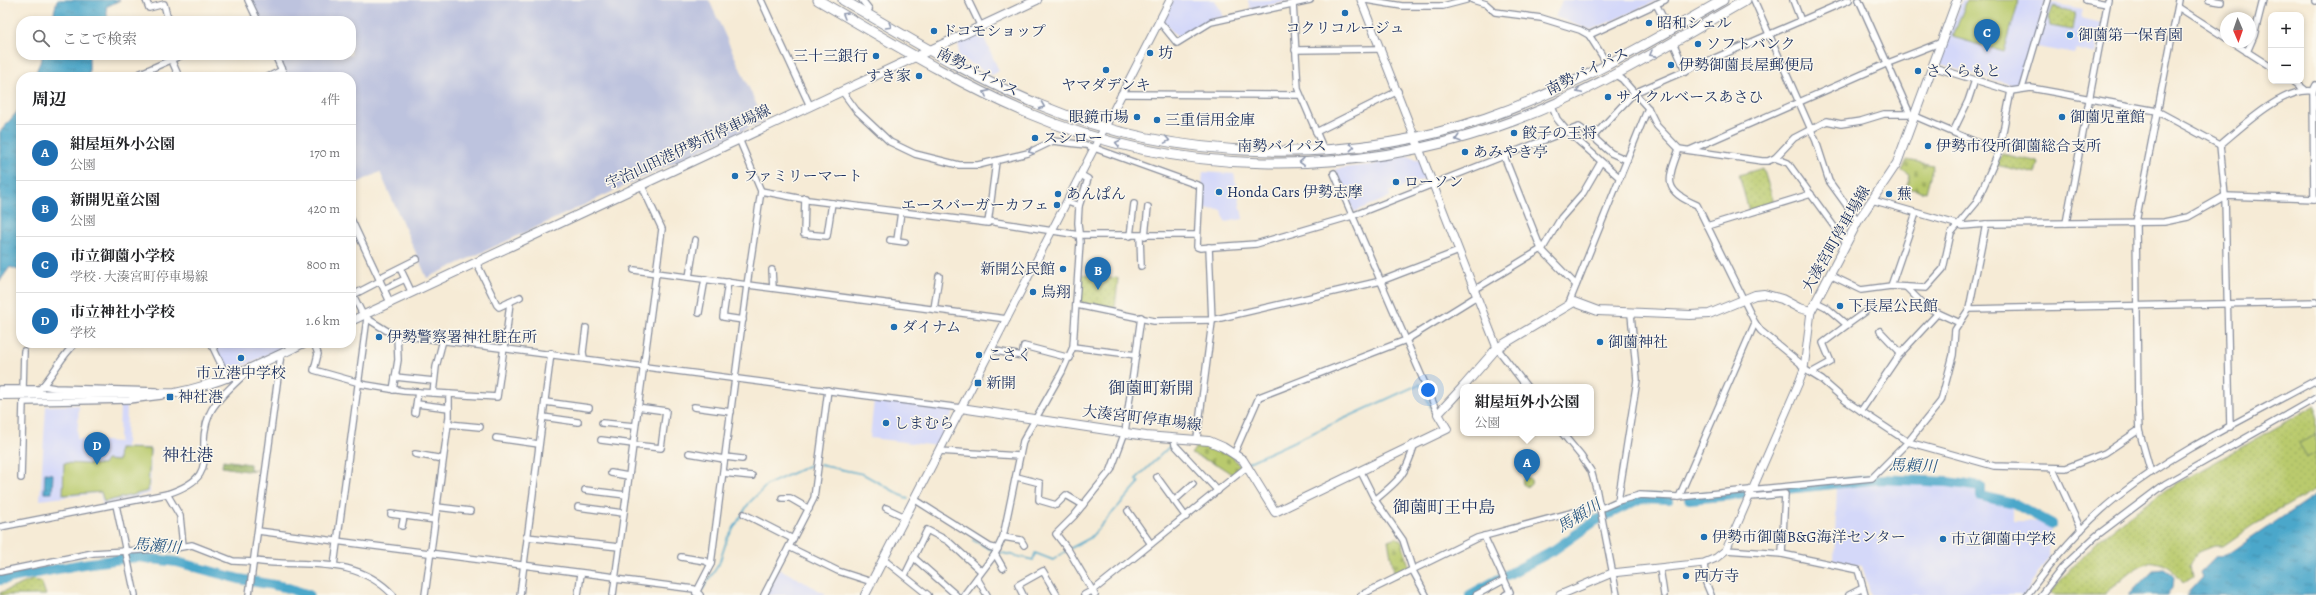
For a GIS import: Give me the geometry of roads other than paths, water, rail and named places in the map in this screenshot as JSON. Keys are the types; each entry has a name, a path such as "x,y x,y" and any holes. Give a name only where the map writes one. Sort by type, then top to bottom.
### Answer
{"highway":[{"name":"南勢バイパス","path":"818,0 915,56 1031,115 1099,139 1153,151 1244,162 1300,162 1351,159 1421,149 1498,126 1551,104 1614,74 1746,0"},
{"name":"南勢バイパス","path":"843,0 1005,90 1041,106 1105,127 1162,140 1219,148 1324,150 1416,138 1486,118 1524,103 1608,65 1724,0"}],"main road":[{"name":"宇治山田港伊勢市停車場線","path":"356,319 980,25 1037,0"},
{"name":"大湊宮町停車場線","path":"1569,303 1574,302 1598,311 1631,314 1709,314 1764,294 1782,298 1799,308 1811,311 1858,221 1897,163 1911,115 1933,67 1957,0"},
{"path":"1466,384 1497,348 1569,303"},
{"path":"0,395 172,393 203,388 228,379 294,348"},
{"path":"1438,414 1460,390"},
{"name":"大湊宮町停車場線","path":"961,408 1125,432 1174,438 1197,438 1217,444 1234,454 1248,466 1275,512 1361,472 1447,429 1438,414"},
{"path":"865,595 961,408"}],"street":[{"path":"146,0 149,8 164,4 167,16"},
{"path":"248,0 255,16"},
{"path":"761,0 810,106"},
{"path":"862,0 869,9"},
{"path":"968,0 980,25"},
{"path":"356,304 365,316 392,334 551,353 961,408 1052,230 1068,202 1121,94 1170,0"},
{"path":"1159,20 1177,43 1211,22 1310,0"},
{"path":"1361,0 1421,149 1497,348 1525,384"},
{"path":"1366,0 1402,6 1443,6 1466,0"},
{"path":"1473,0 1486,4 1495,12 1541,18 1580,30 1589,35 1608,65"},
{"path":"1589,35 1665,0"},
{"path":"1754,0 1811,130 1829,181 1839,197 1858,221"},
{"path":"1793,0 1801,21"},
{"path":"1592,137 1634,93 1686,72 1849,0"},
{"path":"1858,0 1911,115"},
{"path":"2022,88 2048,0"},
{"path":"2066,223 2108,2 2086,0"},
{"path":"2151,473 2139,430 2136,222 2179,0"},
{"path":"2209,0 2221,2"},
{"path":"2247,52 2254,36 2263,0"},
{"path":"1293,3 1296,77 1300,95 1324,150"},
{"path":"1656,4 1670,31"},
{"path":"2178,7 2220,34"},
{"path":"1673,42 1686,72"},
{"path":"1690,150 1888,63 1942,42"},
{"path":"2241,48 2268,65"},
{"path":"1295,50 1381,49"},
{"path":"277,60 282,70 278,72"},
{"path":"144,72 172,61 178,72"},
{"path":"1933,67 2011,91 2022,88 2157,111 2220,145"},
{"path":"1614,74 1622,79 1648,108 1657,126 1679,149 1762,161 1775,158 1794,138 1827,121 1841,124 1861,121 1884,114 1911,115 1999,152"},
{"path":"1952,132 1968,101 1975,80"},
{"path":"2298,84 2304,89 2314,93"},
{"path":"1872,200 1956,225 2176,221 2188,217 2225,196 2315,199 2314,93 2316,84"},
{"path":"2220,145 2272,102 2304,89"},
{"path":"842,91 856,110 890,142 904,149 959,165 996,162 1028,152 1053,141 1086,145 1200,186 1197,235 1198,248 1256,244 1352,216 1579,127 1611,153 1627,160"},
{"path":"1316,132 1398,91"},
{"path":"1830,275 1860,290 1891,286 1926,288 1942,268 1951,232 1976,203 1999,152 2011,91"},
{"path":"1121,94 1300,95"},
{"path":"1551,104 1557,118 1567,131 1600,162 1620,178"},
{"path":"1569,303 1648,108"},
{"path":"258,531 338,543 615,578 694,590 698,594 711,564 747,285 761,191 739,139"},
{"path":"2220,145 2225,196 2230,427"},
{"path":"1679,149 1671,177 1671,186 1677,196 1697,205 1755,323 1761,330 1800,363 1804,369 1861,411 1908,442 1994,466 2053,469 2066,468 2105,453 2139,430"},
{"path":"1504,156 1541,249 1576,285"},
{"path":"1775,158 1788,163 1846,243"},
{"path":"988,221 996,162"},
{"path":"1234,454 1259,397 1406,340 1541,249 1561,218 1583,193 1600,162"},
{"path":"1334,173 1438,414"},
{"path":"964,595 996,551 1003,537 1017,477 1019,456 1023,441 1070,358 1073,347 1077,306 1080,235 1078,223 1079,206 1088,180 1081,175"},
{"path":"612,595 662,229 641,184"},
{"path":"761,191 832,203 988,223 988,221 1080,235 1197,235"},
{"path":"1707,226 1811,194"},
{"path":"805,198 804,234 827,236 832,203"},
{"path":"1068,202 1079,206"},
{"path":"1130,236 1134,204"},
{"path":"1141,266 1142,236 1148,207"},
{"path":"900,212 894,240 905,242"},
{"path":"1891,286 1916,213"},
{"path":"1751,494 1872,478 1908,442 1941,401 1953,355 1955,330 1969,309 1986,224"},
{"path":"356,230 390,302"},
{"path":"690,278 695,240"},
{"path":"1197,438 1212,320 1209,247"},
{"path":"1077,306 1140,317 1154,321 1212,320 1381,281 1459,251"},
{"path":"356,293 417,260"},
{"path":"476,262 497,306 499,307 520,297"},
{"path":"400,268 410,289"},
{"path":"634,270 655,274 728,282 1006,319"},
{"path":"772,270 773,288"},
{"path":"934,309 939,276"},
{"path":"384,289 405,279"},
{"path":"699,313 705,280"},
{"path":"728,282 723,317 743,320"},
{"path":"1906,287 1924,305 1960,323"},
{"path":"316,348 318,354 314,370 360,383 393,390 496,397 510,302"},
{"path":"1816,302 1826,307 1847,326"},
{"path":"1969,309 2316,302"},
{"path":"1560,595 1612,573 1704,563 1716,558 1726,550 1804,369 1811,311"},
{"path":"1811,374 1831,362 1823,343 1865,312"},
{"path":"1861,411 1901,353 1938,313"},
{"path":"1618,501 1637,380 1631,314"},
{"path":"334,566 360,383 365,316"},
{"path":"1093,593 1069,551 1056,534 1083,505 1111,470 1125,432 1140,317"},
{"path":"1679,497 1755,323"},
{"path":"584,358 583,352 586,328"},
{"path":"1880,331 1901,353"},
{"path":"393,390 397,334"},
{"path":"433,393 434,381 444,340"},
{"path":"991,350 1022,356 1024,346 1070,358"},
{"path":"1073,347 1136,355"},
{"path":"0,389 40,389 61,358 71,348"},
{"path":"213,348 228,379"},
{"path":"23,389 24,351"},
{"path":"520,595 522,567 551,353"},
{"path":"249,595 281,354"},
{"path":"0,527 167,494 188,486 199,477 204,464 205,430 210,413 251,368"},
{"path":"395,377 434,381"},
{"path":"2027,595 2045,570 2081,530 2117,498 2151,473 2230,427 2316,380"},
{"path":"43,386 55,388 149,389 172,393"},
{"path":"764,595 814,498 828,390"},
{"path":"416,413 418,392"},
{"path":"21,478 23,402 129,400 172,393"},
{"path":"425,595 448,424 449,394"},
{"path":"2041,595 2063,567 2096,536 2165,484 2316,398"},
{"path":"545,402 589,408"},
{"path":"417,404 449,408"},
{"path":"694,407 731,412"},
{"path":"602,440 661,448 666,411 638,408"},
{"path":"543,417 578,422"},
{"path":"602,423 635,426"},
{"path":"448,424 480,427"},
{"path":"1564,436 1591,471 1617,595"},
{"path":"496,438 539,444"},
{"path":"1174,438 1175,445 1218,491"},
{"path":"1375,500 1399,480 1407,468 1414,446"},
{"path":"939,451 1019,456"},
{"path":"689,453 742,459"},
{"path":"415,454 443,459"},
{"path":"1084,595 1093,593 1248,466"},
{"path":"2053,469 2081,530"},
{"path":"1361,472 1375,500 1403,540 1413,570 1426,595"},
{"path":"611,473 628,476"},
{"path":"723,473 752,476"},
{"path":"1017,477 1040,483 1038,500 1056,505 1066,495 1083,505"},
{"path":"1157,477 1186,517"},
{"path":"1174,501 1193,484"},
{"path":"585,490 626,495"},
{"path":"167,494 180,516 183,546"},
{"path":"1361,595 1484,536 1600,509 1618,501 1640,495 1679,497 1785,494 1782,554"},
{"path":"782,498 790,498 809,509"},
{"path":"914,499 996,551 1003,568"},
{"path":"116,505 135,595"},
{"path":"437,507 470,511"},
{"path":"578,507 623,513"},
{"path":"886,508 905,517"},
{"path":"1128,511 1151,544"},
{"path":"391,514 435,520"},
{"path":"744,514 793,540"},
{"path":"402,526 404,516"},
{"path":"905,575 927,530 948,541 981,571"},
{"path":"1484,536 1510,592 1505,595"},
{"path":"526,537 619,547"},
{"path":"1003,537 1021,540 1024,545"},
{"path":"0,572 69,557 192,545 233,561 334,566 375,578 393,595"},
{"path":"789,547 838,572 872,582"},
{"path":"1726,550 1782,554 1858,570 1866,595"},
{"path":"913,557 956,595"},
{"path":"681,558 706,561 711,564"},
{"path":"884,559 928,595"},
{"path":"1704,563 1706,583 1711,595"},
{"path":"1660,568 1664,595"},
{"path":"1023,595 1018,585 1043,571 1056,595"},
{"path":"578,595 581,574"},
{"path":"977,578 987,595"},
{"path":"1476,595 1504,580"},
{"path":"1849,595 1863,588"}],"water":[{"path":"57,0 120,0 106,7 107,16 53,16"},
{"path":"41,60 89,60 89,72 36,72"},
{"path":"16,113 16,269 10,267 0,281 0,132"},
{"path":"45,473 53,474 52,493 44,493"},
{"path":"2316,494 2316,595 2186,595 2202,577 2200,572 2216,556 2227,555"},
{"path":"2164,569 2174,576 2173,587 2168,595 2129,595 2153,570"}],"waterway":[{"path":"1249,462 1420,384 1432,410"},
{"path":"1071,548 1090,538 1139,483 1136,479 1171,445 1203,479"},
{"path":"700,593 719,564 727,539 749,503 767,485 810,465 816,465"},
{"path":"820,465 863,474 908,499"},
{"name":"馬頼川","path":"1759,492 1879,479 1948,482 1981,487 1981,496 2015,504 2052,524"},
{"name":"馬頼川","path":"1689,499 1745,494"},
{"name":"馬頼川","path":"1505,576 1554,550 1595,521 1641,498 1669,499"},
{"path":"973,540 994,551"},
{"path":"998,552 1033,560 1035,553 1053,560 1066,551"},
{"name":"馬瀬川","path":"0,580 83,564 137,557 177,562 239,579 285,587 309,595"},
{"name":"馬頼川","path":"1470,595 1501,578"}],"place":[{"name":"コクリコルージュ","path":"1345,13"},
{"name":"昭和シェル","path":"1649,23"},
{"name":"ドコモショップ","path":"934,31"},
{"name":"御薗第一保育園","path":"2070,35"},
{"name":"ソフトバンク","path":"1698,44"},
{"name":"市立御薗小学校","path":"1987,52"},
{"name":"坊","path":"1150,53"},
{"name":"三十三銀行","path":"876,56"},
{"name":"伊勢御薗長屋郵便局","path":"1671,65"},
{"name":"ヤマダデンキ","path":"1106,70"},
{"name":"さくらもと","path":"1918,71"},
{"name":"すき家","path":"919,76"},
{"name":"サイクルベースあさひ","path":"1608,97"},
{"name":"眼鏡市場","path":"1137,117"},
{"name":"御薗児童館","path":"2062,117"},
{"name":"三重信用金庫","path":"1157,120"},
{"name":"餃子の王将","path":"1514,133"},
{"name":"スシロー","path":"1035,138"},
{"name":"伊勢市役所御薗総合支所","path":"1928,146"},
{"name":"あみやき亭","path":"1465,152"},
{"name":"ファミリーマート","path":"735,176"},
{"name":"ローソン","path":"1396,182"},
{"name":"Honda Cars 伊勢志摩","path":"1219,192"},
{"name":"あんぱん","path":"1058,194"},
{"name":"蕪","path":"1889,194"},
{"name":"エースバーガーカフェ","path":"1057,205"},
{"name":"新開公民館","path":"1063,269"},
{"name":"新開児童公園","path":"1098,290"},
{"name":"鳥翔","path":"1033,292"},
{"name":"下長屋公民館","path":"1840,306"},
{"name":"ダイナム","path":"894,327"},
{"name":"伊勢警察署神社駐在所","path":"379,337"},
{"name":"御薗神社","path":"1600,342"},
{"name":"こさく","path":"979,355"},
{"name":"市立港中学校","path":"241,358"},
{"name":"新開","path":"978,383"},
{"name":"神社港","path":"170,397"},
{"name":"しまむら","path":"886,423"},
{"name":"市立神社小学校","path":"97,465"},
{"name":"紺屋垣外小公園","path":"1527,482"},
{"name":"伊勢市御薗B&G海洋センター","path":"1704,537"},
{"name":"市立御薗中学校","path":"1943,539"},
{"name":"西方寺","path":"1686,576"}],"district":[{"name":"御薗町新開","path":"1151,388"},
{"name":"神社港","path":"188,455"},
{"name":"御薗町王中島","path":"1444,507"}]}
